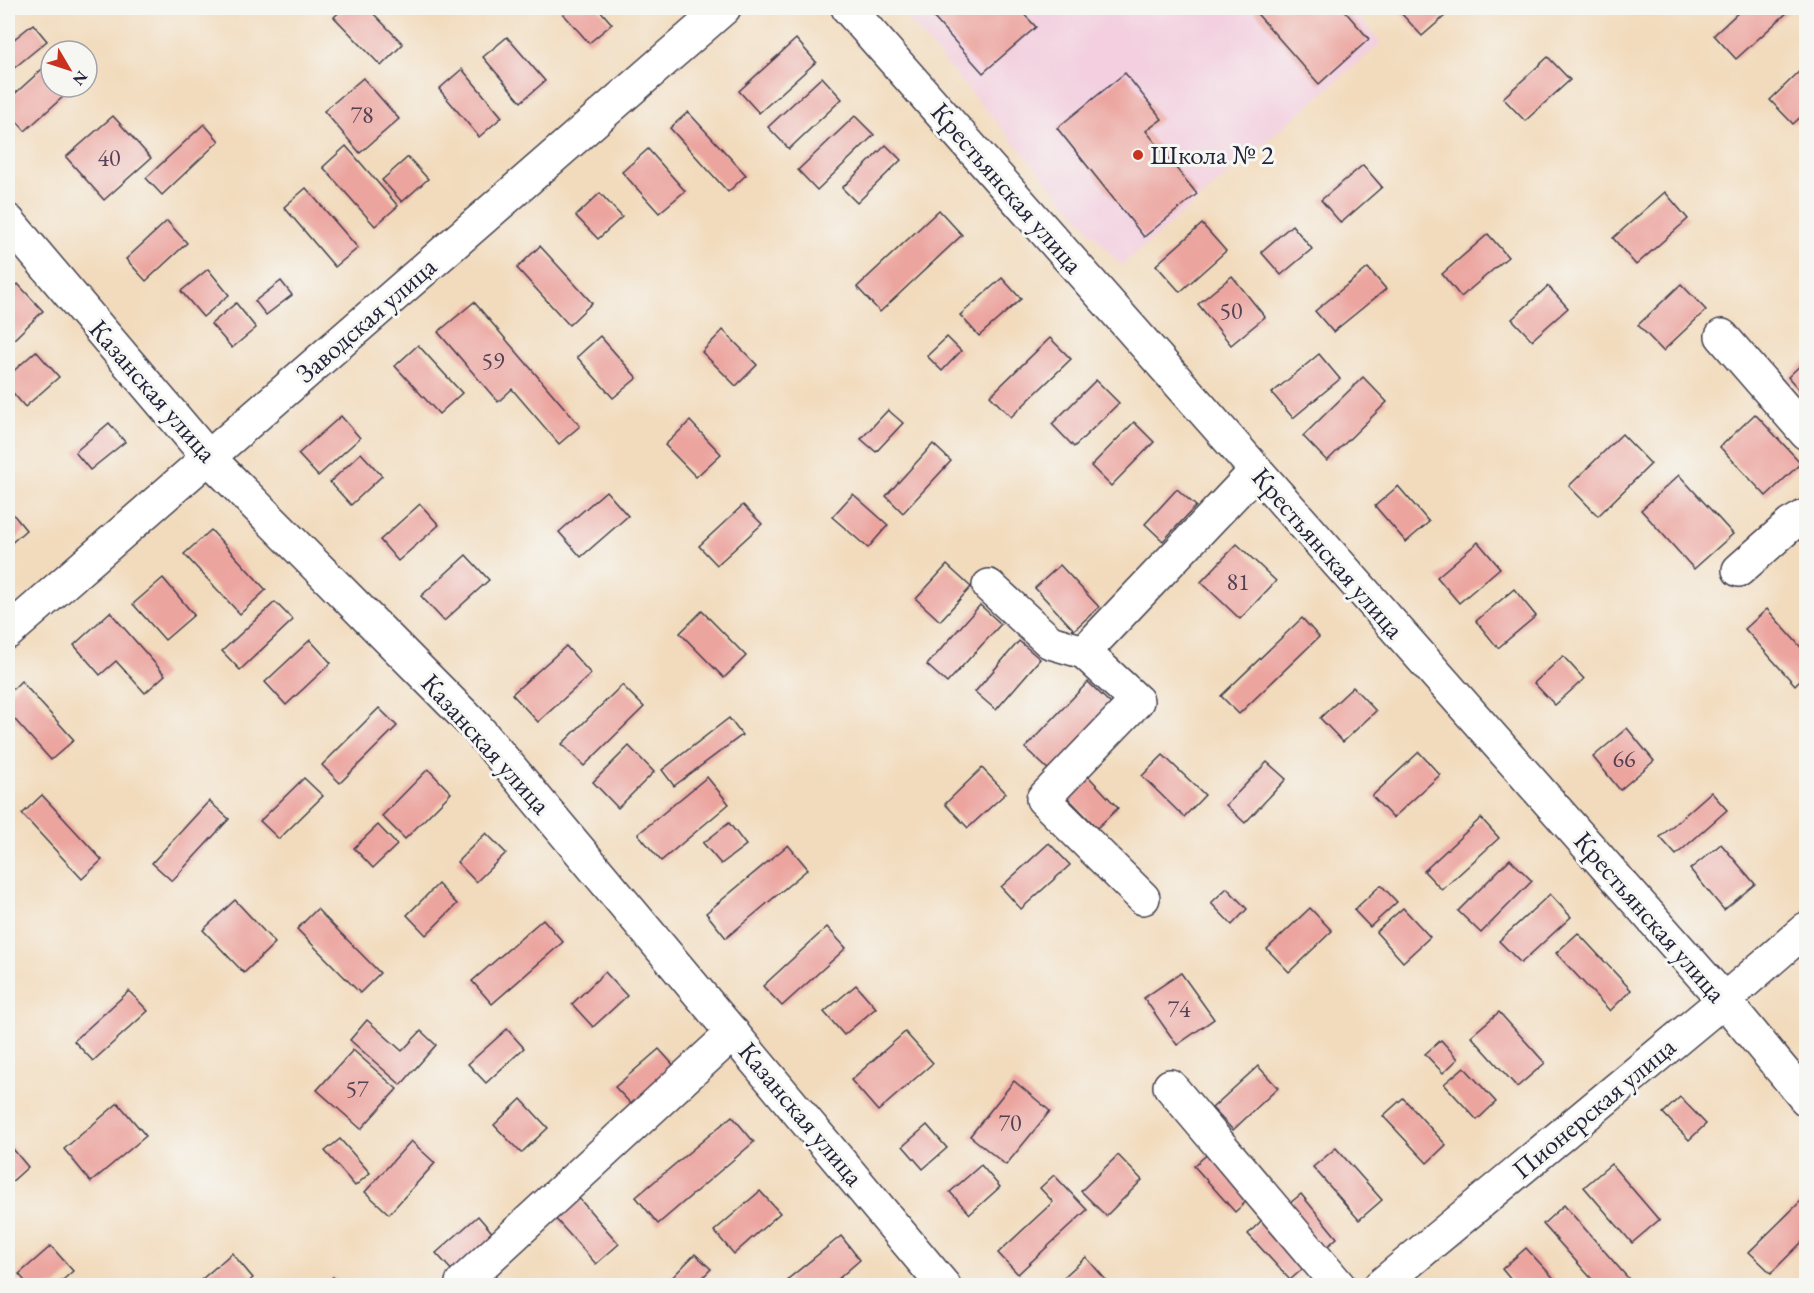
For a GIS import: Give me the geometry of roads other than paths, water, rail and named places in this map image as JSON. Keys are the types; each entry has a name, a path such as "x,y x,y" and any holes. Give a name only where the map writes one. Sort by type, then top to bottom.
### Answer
{"street":[{"name":"Заводская улица","path":"8,632 724,8"},
{"name":"Крестьянская улица","path":"848,8 1724,1000 1806,1099"},
{"name":"Казанская улица","path":"8,221 208,457 477,728 944,1286"},
{"path":"1722,336 1806,434"},
{"path":"1084,652 1256,471"},
{"path":"1738,570 1790,525 1806,516"},
{"path":"989,586 1050,642 1084,652 1137,701 1043,799 1143,898"},
{"name":"Пионерская улица","path":"1380,1286 1806,929"},
{"path":"464,1286 462,1283 733,1033"},
{"path":"1170,1086 1339,1286"}],"place":[{"name":"Школа № 2","path":"1138,155"}]}
